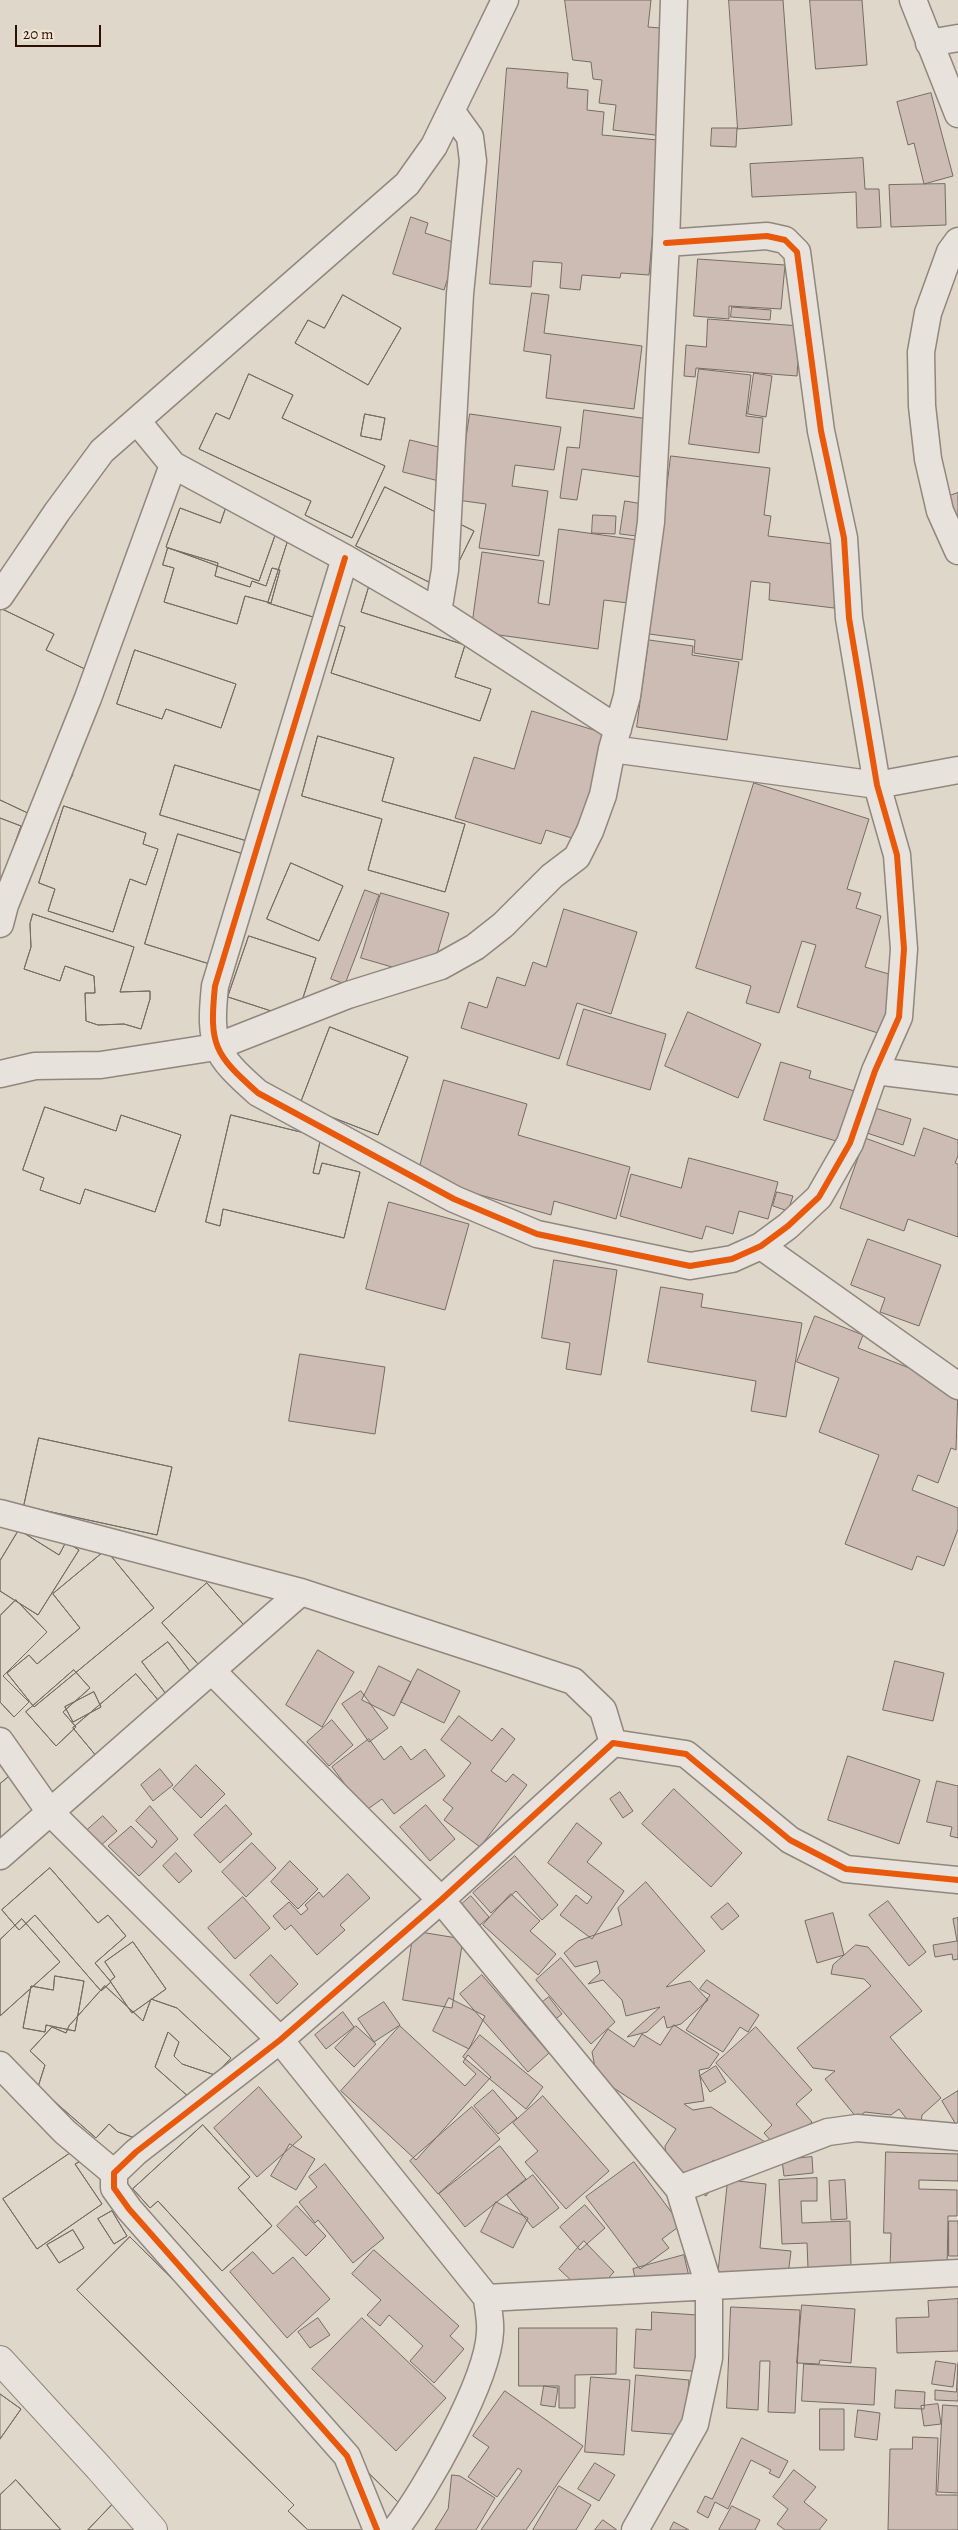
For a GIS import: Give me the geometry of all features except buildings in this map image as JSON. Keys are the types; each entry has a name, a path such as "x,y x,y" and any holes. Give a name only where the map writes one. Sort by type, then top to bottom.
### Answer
{"street":[{"path":"0,596 57,512 102,451 407,184 434,146 505,0"},
{"path":"2,1071 35,1066 101,1065 216,1046 348,995 441,966 482,941 503,925 552,876 577,857 590,831 603,795 615,739 627,696 651,522 666,243 674,0"},
{"path":"914,0 928,44 958,114"},
{"path":"928,44 958,38"},
{"path":"438,612 445,570 460,294 473,161 470,137 452,112"},
{"path":"346,558 216,986 212,1018 216,1046 234,1072 258,1093 454,1199 537,1234 690,1266 732,1259 761,1246 788,1226 819,1197 850,1143 875,1071 899,1017 904,949 897,855 877,784 849,618 844,538 821,431 797,252 785,240 767,236 666,243"},
{"path":"958,241 950,252 928,313 921,352 922,406 928,459 940,511 958,551"},
{"path":"137,421 173,465 346,558 438,612 615,739 877,784 958,770"},
{"path":"0,924 9,896 88,698 173,465"},
{"path":"875,1071 958,1081"},
{"path":"761,1246 958,1386"},
{"path":"0,1513 301,1592 574,1681 603,1710 613,1744"},
{"path":"0,1856 213,1672 301,1592"},
{"path":"213,1672 441,1900 679,2189 709,2286 709,2358 695,2424 634,2530"},
{"path":"0,1741 50,1812 280,2040 487,2298 490,2332 484,2367 416,2503 395,2530"},
{"path":"613,1744 686,1754 790,1840 846,1868 958,1880"},
{"path":"377,2530 347,2456 129,2209 114,2188 114,2173 136,2152 280,2040 441,1900 613,1744"},
{"path":"0,2065 65,2132 114,2173"},
{"path":"679,2189 828,2132 857,2128 958,2137"},
{"path":"487,2298 958,2273"},
{"path":"0,2360 153,2530"}],"cycle path":[{"path":"345,558 215,986 213,1006 214,1036 223,1058 258,1093 454,1199 537,1234 690,1266 732,1259 761,1246 788,1226 819,1197 850,1143 875,1071 899,1017 904,949 897,855 877,785 849,618 844,538 821,431 797,252 785,240 767,236 666,243"},
{"path":"377,2530 347,2456 129,2209 114,2188 114,2173 136,2152 280,2040 441,1900 613,1743 686,1754 790,1840 846,1869 958,1880"}]}
